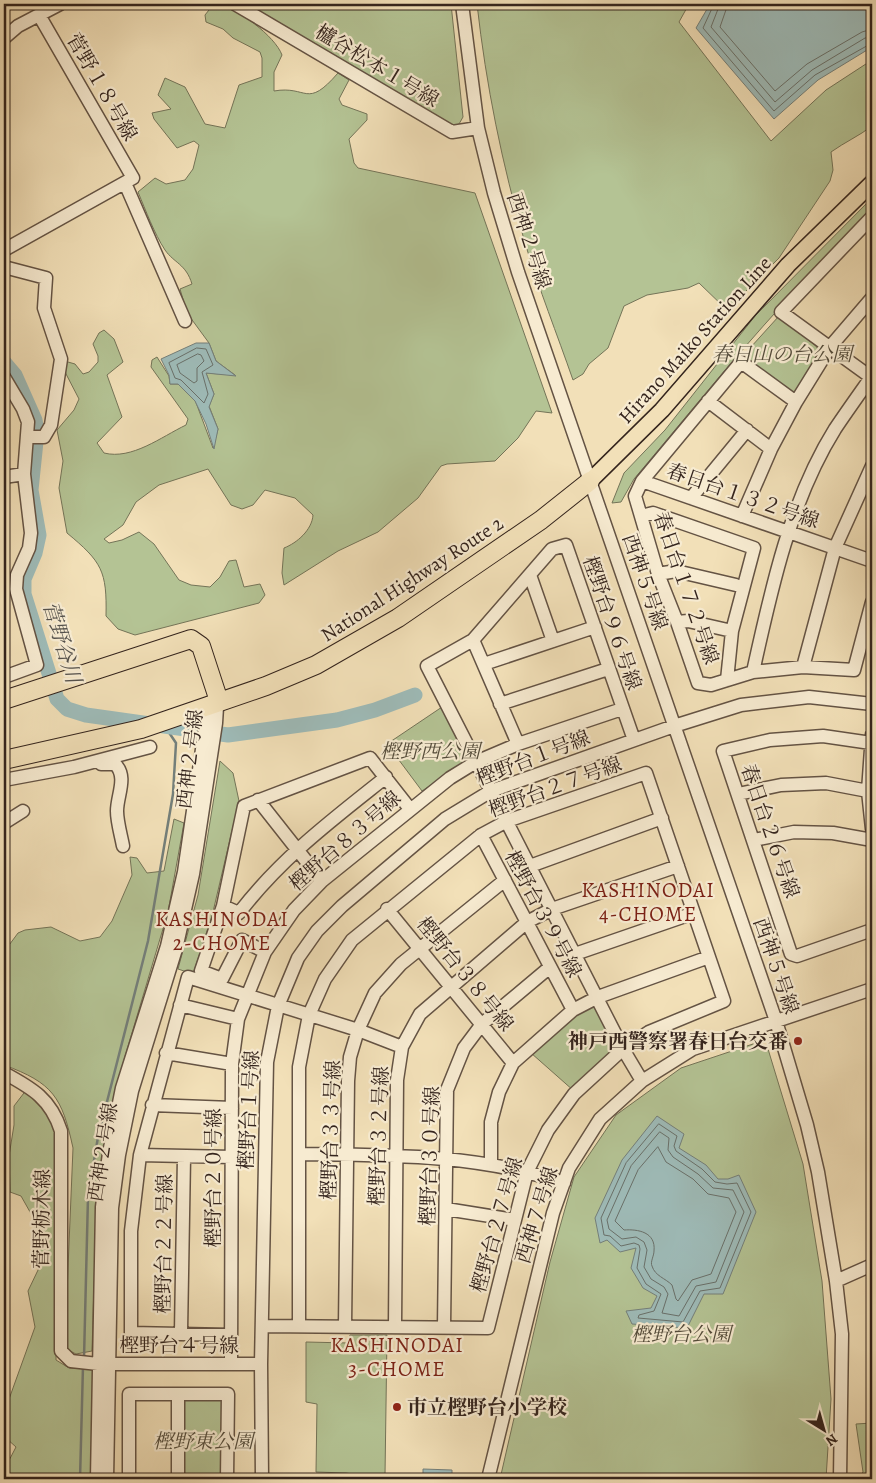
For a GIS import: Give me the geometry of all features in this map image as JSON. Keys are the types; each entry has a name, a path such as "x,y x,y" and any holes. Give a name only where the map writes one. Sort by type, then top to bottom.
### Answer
{"highway":[{"name":"National Highway Route 2","path":"4,760 122,734 205,720 217,702 266,686 316,665 398,618 541,520 590,481"},
{"path":"4,700 191,639 201,646 218,695 217,702"}],"main road":[{"name":"Hirano Maiko Station Line","path":"590,481 662,410 788,265 872,183"}],"street":[{"path":"4,38 18,26 60,4"},
{"name":"櫨谷松本１号線","path":"235,4 452,132 478,128"},
{"name":"西神２号線","path":"462,4 478,128 494,193 518,272 590,481"},
{"name":"菅野１８号線","path":"39,15 129,180 185,321"},
{"path":"4,250 129,180"},
{"path":"753,672 769,596 807,484 835,430 872,377 781,312 872,217"},
{"path":"4,267 46,278 44,308 61,359 51,425 44,437 28,437"},
{"path":"742,516 771,449 796,402 830,347 872,298"},
{"name":"春日台１３２号線","path":"796,402 741,362 642,482 872,560"},
{"path":"4,377 23,409 28,422 24,474 31,534 29,548 17,576 16,589 37,665 4,677"},
{"path":"708,401 771,449"},
{"path":"691,498 746,430"},
{"path":"803,667 836,548 872,466"},
{"path":"4,478 24,474"},
{"name":"西神５号線","path":"590,481 776,1021 807,1125 816,1163 836,1281 842,1334 840,1479"},
{"name":"春日台１７２号線","path":"642,482 634,496 658,574 698,683 711,685 753,672 803,667 854,670 872,602"},
{"path":"641,516 653,513 754,548 732,631 727,680"},
{"name":"樫野台９６号線","path":"634,740 566,544 552,549 472,640 427,666 623,1049 642,1081"},
{"path":"658,574 676,571 736,585"},
{"path":"530,575 553,641"},
{"path":"677,622 688,621 732,631"},
{"path":"484,664 595,627"},
{"path":"472,640 518,744"},
{"path":"500,704 608,669"},
{"name":"樫野台１号線","path":"262,1479 261,1364 267,1062 278,1006 298,958 317,932 342,906 445,819 491,791 674,726 741,706 810,698 872,704"},
{"name":"西神２号線","path":"97,1479 94,1363 102,1207 109,1153 122,1088 167,946 184,872 208,743 205,720 217,702"},
{"name":"樫野台９６号線","path":"476,762 518,744 622,709"},
{"name":"春日台２６号線","path":"872,829 868,791 871,738 823,736 770,740 723,751 791,954 797,956 872,930"},
{"path":"4,780 86,764 150,747"},
{"path":"264,952 242,940 222,979 201,971 223,906 244,806 370,758 410,809"},
{"name":"樫野台８３号線","path":"247,996 264,952 294,910 322,881 450,778 476,762"},
{"path":"86,764 115,764 120,769 122,776 117,811 123,846"},
{"name":"樫野台２７号線","path":"262,1326 488,1328 527,1172 548,1130 574,1094 623,1049 649,1032 724,1001 646,773 507,821 481,835 387,909 352,940 324,980 309,1014 299,1067 299,1325"},
{"path":"223,906 239,913 261,884 296,849 386,778"},
{"path":"738,794 781,785 826,783 868,791"},
{"path":"258,800 322,881"},
{"path":"4,823 23,811"},
{"path":"530,866 662,818"},
{"path":"754,840 794,832 833,833 872,840"},
{"name":"樫野台３９号線","path":"481,835 573,1010"},
{"name":"樫野台３２号線","path":"395,1326 397,1080 402,1047 420,1014 450,985 527,922 552,909 678,866"},
{"name":"樫野台３３号線","path":"346,1326 348,1080 350,1056 358,1030 375,993 401,964 505,880"},
{"name":"樫野台３８号線","path":"387,909 513,1063"},
{"path":"575,954 694,913"},
{"path":"491,1165 490,1122 499,1092 513,1063 573,1010 598,997 708,957"},
{"name":"樫野台３０号線","path":"444,1327 447,1090 464,1048 482,1024 550,967"},
{"path":"230,1335 181,1332 131,1332 131,1232 140,1155 188,977 358,1030 402,1047"},
{"name":"西神７号線","path":"488,1479 553,1213 569,1168 600,1118 642,1081 693,1050 872,990"},
{"name":"樫野台２０号線","path":"231,1363 232,1064 238,1019 247,996"},
{"path":"180,1005 238,1019"},
{"path":"166,1053 232,1064"},
{"name":"菅野栃木線","path":"4,1073 41,1096 56,1116 61,1131 61,1351 71,1361 94,1363"},
{"path":"152,1105 232,1108"},
{"path":"300,1154 446,1158 527,1172 564,1183"},
{"path":"140,1155 232,1157"},
{"name":"樫野台２２号線","path":"181,1332 184,1156"},
{"path":"446,1209 515,1220"},
{"path":"836,1281 872,1265"},
{"name":"西神２号線","path":"94,1363 107,1479"},
{"name":"樫野台４号線","path":"94,1363 261,1364"},
{"path":"129,1479 129,1394 228,1394 227,1479"},
{"path":"178,1394 178,1479"}],"green space":[{"path":"218,4 245,17 264,32 278,48 282,55 274,72 274,91 285,90 307,94 313,93 319,91 338,73 349,80 339,99 342,105 367,114 367,120 349,139 354,163 358,168 475,193 552,413 536,411 518,438 495,461 441,466 418,498 378,532 338,551 284,585 282,573 284,548 294,543 307,531 313,515 295,498 265,490 253,505 242,509 231,505 208,469 159,485 136,502 123,525 104,539 109,543 122,540 139,532 154,544 179,580 191,585 210,587 220,577 229,561 236,560 244,587 260,584 265,595 259,603 135,635 118,629 106,616 105,588 100,568 88,552 67,533 59,488 63,461 57,430 74,410 79,399 65,372 64,365 68,362 75,364 83,374 89,372 98,362 98,356 93,344 99,333 104,330 114,339 123,362 107,375 122,417 97,443 104,453 115,454 136,450 186,425 188,419 151,367 152,360 157,357 169,376 170,384 178,384 195,400 213,448 218,429 209,406 214,394 206,373 235,375 216,361 209,343 187,313 180,289 192,284 187,272 165,250 150,222 138,192 155,178 166,184 185,180 193,169 199,145 194,141 177,148 154,119 152,113 171,109 158,95 165,78 185,87 205,124 225,128 239,85 262,77 262,58 260,52 233,38 223,29 206,22 205,15 213,5"},
{"path":"247,4 451,4 463,117 459,124 453,127"},
{"path":"477,4 689,4 679,22 771,141 826,90 872,60 872,126 831,152 833,170 830,181 779,258 727,310 699,283 688,288 647,295 624,306 608,348 589,364 583,374 573,380 530,260 509,184 490,94"},
{"path":"872,198 872,215 808,277 778,310 634,479 621,502 612,503 624,473 665,430 755,316"},
{"name":"春日山の台公園","path":"779,316 816,346 821,355 797,394 792,395 741,358"},
{"name":"樫野西公園","path":"442,707 465,751 463,764 422,791 387,744"},
{"path":"220,761 233,773 239,801 212,916 193,974 178,969 198,895"},
{"path":"174,819 184,823 168,912 115,1090 97,1185 92,1351 76,1354 66,1349 65,1341 73,1148 64,1116 53,1094 34,1078 4,1065 4,952 18,933 25,930 51,927 80,941 100,937 112,921 132,875 130,857 137,858 147,873 164,871"},
{"path":"595,1003 617,1046 574,1091 531,1053 590,1004"},
{"name":"樫野台公園","path":"756,1043 768,1049 803,1164 822,1281 831,1399 826,1479 500,1479 550,1262 574,1177 616,1115 681,1068"},
{"path":"27,1089 38,1098 58,1132 56,1360 69,1368 91,1369 94,1374 91,1479 4,1479 4,1470 16,1447 6,1438 4,1413 35,1327 28,1291 39,1268 34,1219 21,1196 10,1192 9,1156 14,1125 14,1106"},
{"path":"350,1335 387,1335 385,1475 383,1479 346,1473 316,1472 317,1404 306,1402 306,1342 349,1343"},
{"name":"樫野東公園","path":"186,1398 220,1398 225,1403 223,1479 181,1479 181,1402"},
{"path":"872,1423 872,1479 858,1479 863,1472 856,1424"}],"water":[{"path":"710,4 872,4 872,47 818,80 774,119 696,28"},
{"path":"196,343 209,343 216,361 236,376 206,373 214,394 209,407 218,429 214,449 206,424 195,401 178,384 170,384 169,375 161,359"},
{"path":"657,1116 684,1134 679,1148 706,1165 718,1179 728,1179 739,1175 756,1212 723,1294 704,1294 687,1328 632,1324 626,1311 651,1308 657,1296 643,1288 631,1268 636,1248 620,1252 607,1240 600,1243 595,1218 622,1160"},
{"path":"423,1469 452,1470 452,1479 423,1479"}],"waterway":[{"name":"菅野谷川","path":"4,362 15,375 35,420 37,432 31,490 39,535 35,553 24,579 24,594 57,699 67,709 86,715 228,735 337,720 375,710 415,695"},
{"path":"84,1358 88,1197 98,1137 148,941 173,794 176,743 166,728"},
{"path":"80,1479 83,1366"}],"place":[{"name":"神戸西警察署春日台交番","path":"798,1041"},
{"name":"市立樫野台小学校","path":"397,1407"}],"district":[{"name":"KASHINODAI 4-CHOME","path":"648,902"},
{"name":"KASHINODAI 2-CHOME","path":"222,931"},
{"name":"KASHINODAI 3-CHOME","path":"397,1357"}]}
